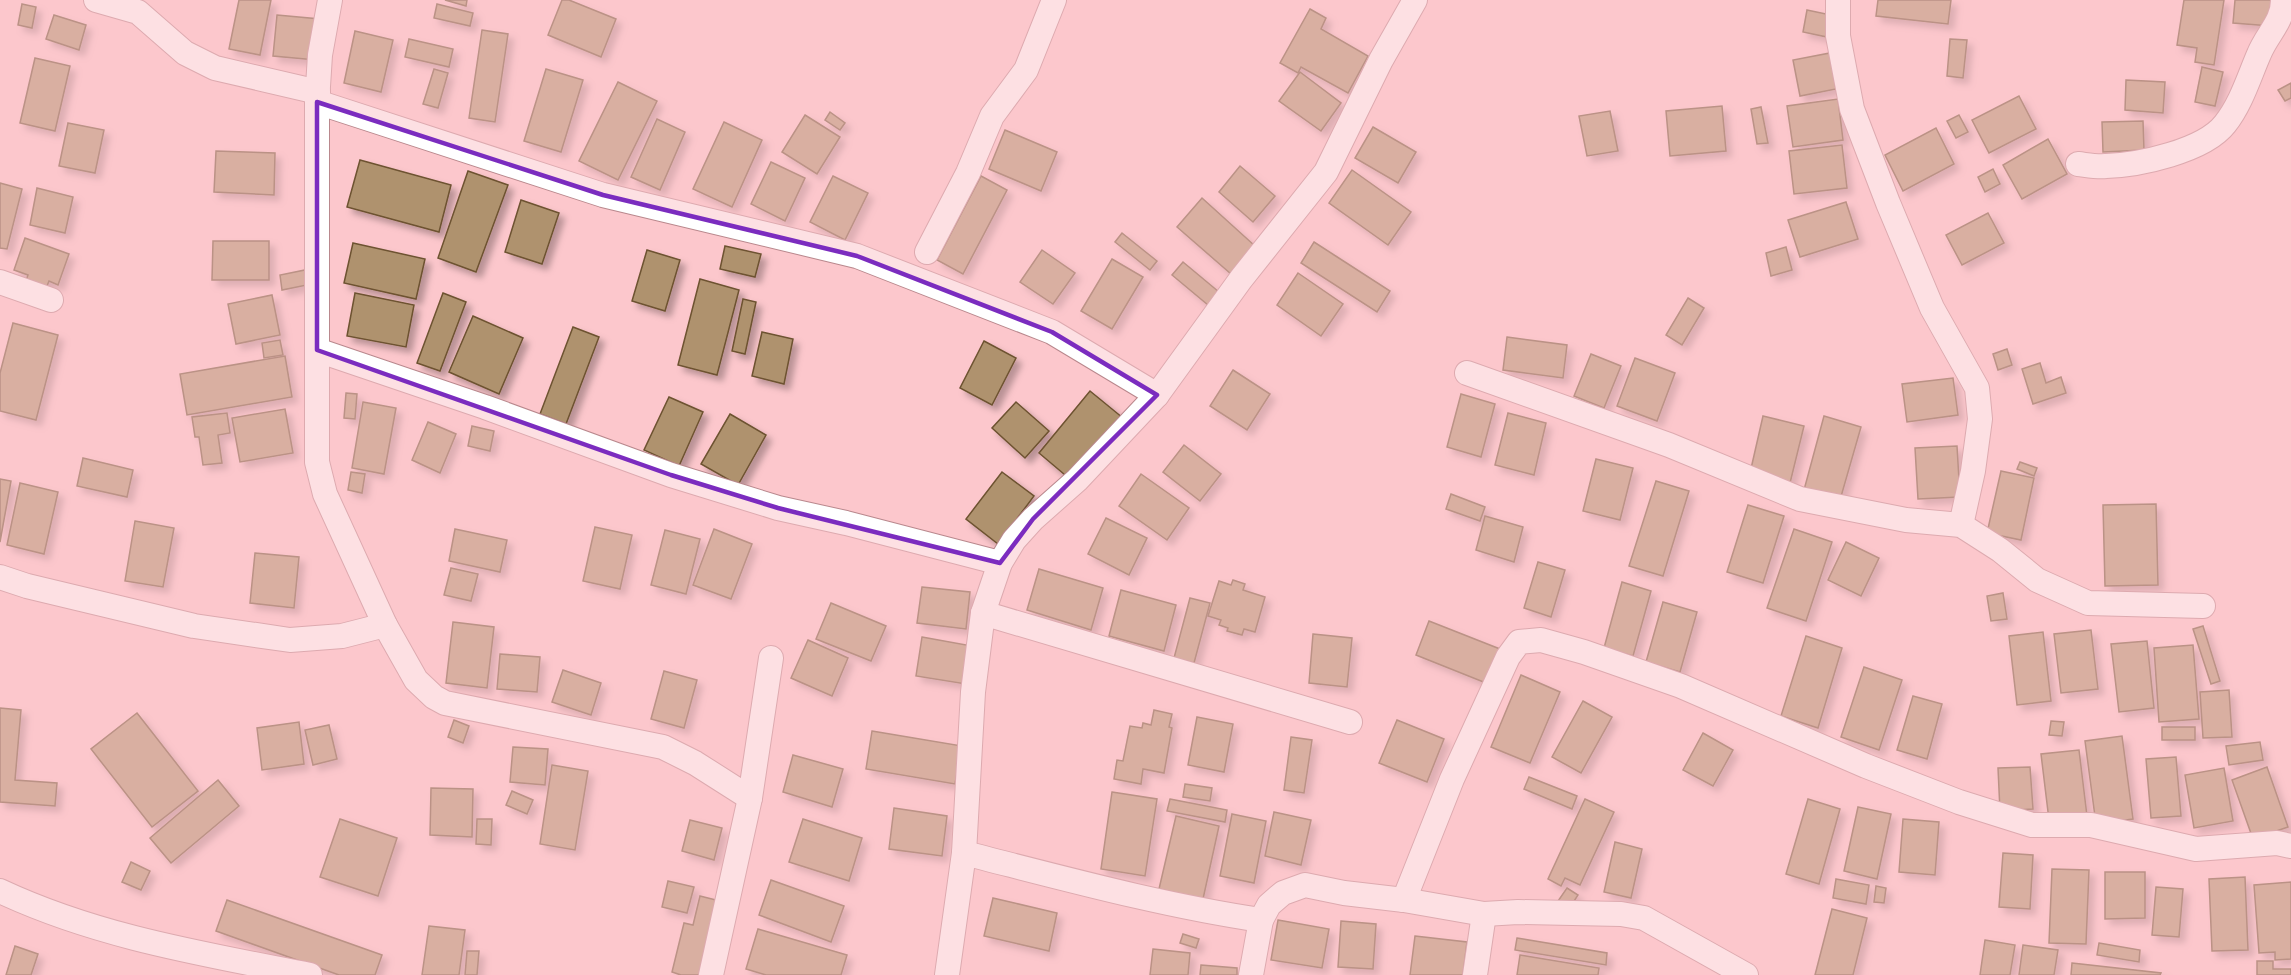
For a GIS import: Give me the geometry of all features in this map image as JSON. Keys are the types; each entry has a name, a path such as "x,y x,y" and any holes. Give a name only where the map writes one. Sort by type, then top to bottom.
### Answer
{"street":[{"path":"96,0 138,12 185,53 215,68 318,97 603,195 857,256 1052,332 1157,395"},
{"path":"330,0 320,55 318,97 317,462 319,477 385,625 416,680 434,697 445,703 663,747 750,798"},
{"path":"927,252 968,173 992,116 1026,70 1054,0"},
{"path":"946,975 964,853 973,692 983,613 1000,563 1014,540 1033,519 1077,480 1157,395 1241,279 1326,172 1381,60 1415,0"},
{"path":"1838,0 1838,36 1852,109 1932,308 1977,388 1980,419 1973,471 1961,525"},
{"path":"2078,164 2103,167 2131,164 2189,148 2216,134 2239,100 2261,50 2283,12 2283,0"},
{"path":"0,282 51,300"},
{"path":"317,350 484,407 670,475 778,508 1000,563"},
{"path":"1467,373 1669,445 1800,500 1906,520 1961,525 2000,550 2037,580 2088,603 2203,606"},
{"path":"0,577 194,626 290,640 342,636 385,625"},
{"path":"983,613 1350,722"},
{"path":"1404,900 1452,778 1508,657 1519,642 1540,640 1584,652 1681,686 1866,766 1959,802 2032,825 2091,825 2196,849 2277,843 2291,846"},
{"path":"711,975 750,798 771,658"},
{"path":"964,853 1153,901 1261,920"},
{"path":"1251,975 1261,920 1269,905 1283,893 1305,885 1484,914 1518,912 1621,914 1644,918 1712,967 1746,975"},
{"path":"0,891 40,910 149,944 310,975"},
{"path":"1475,975 1484,914"}],"highlighted area":[{"path":"317,102 603,195 857,256 1052,332 1157,395 1033,519 1000,563 778,508 671,475 317,350"}],"building":[{"path":"239,0 271,0 260,55 229,49"},
{"path":"445,0 467,0 466,6"},
{"path":"562,0 569,0 616,19 601,57 548,35"},
{"path":"1878,0 1951,0 1948,24 1876,16"},
{"path":"2184,0 2224,0 2214,65 2195,62 2197,48 2177,45"},
{"path":"2235,0 2273,0 2271,26 2233,23"},
{"path":"22,4 36,7 32,28 18,25"},
{"path":"437,4 473,13 470,26 434,18"},
{"path":"1310,9 1326,18 1321,29 1368,56 1348,93 1301,67 1298,73 1280,63"},
{"path":"1807,10 1831,15 1827,37 1803,32"},
{"path":"54,15 86,25 79,50 46,39"},
{"path":"277,15 320,19 316,60 273,56"},
{"path":"482,30 508,34 495,122 469,118"},
{"path":"355,31 393,40 381,92 344,83"},
{"path":"409,39 453,49 449,67 405,57"},
{"path":"1950,39 1967,40 1963,78 1947,76"},
{"path":"1830,53 1836,89 1800,96 1793,60"},
{"path":"35,58 70,66 55,131 20,123"},
{"path":"2202,67 2223,72 2215,106 2195,102"},
{"path":"434,69 448,73 438,108 423,104"},
{"path":"546,69 583,80 561,152 524,141"},
{"path":"1300,72 1341,103 1321,131 1279,101"},
{"path":"2126,80 2165,82 2163,113 2125,110"},
{"path":"618,82 657,101 618,180 579,161"},
{"path":"2291,83 2291,98 2285,101 2278,90"},
{"path":"2019,96 2036,129 1989,153 1972,120"},
{"path":"1838,99 1843,140 1793,147 1787,106"},
{"path":"1722,106 1726,151 1670,156 1666,111"},
{"path":"1761,107 1768,143 1757,144 1751,109"},
{"path":"1610,111 1618,151 1587,156 1579,116"},
{"path":"830,112 845,123 840,130 825,120"},
{"path":"805,115 840,137 817,174 782,152"},
{"path":"1959,115 1968,132 1956,138 1947,121"},
{"path":"657,119 685,132 660,190 631,177"},
{"path":"2143,121 2144,150 2103,152 2102,122"},
{"path":"724,122 762,140 732,207 693,189"},
{"path":"68,123 104,130 95,173 59,166"},
{"path":"1373,127 1416,152 1398,183 1355,158"},
{"path":"1936,128 1954,164 1903,191 1885,155"},
{"path":"1005,130 1057,152 1041,191 989,169"},
{"path":"2048,139 2067,174 2022,199 2003,165"},
{"path":"1842,145 1847,188 1794,194 1789,151"},
{"path":"216,151 275,153 274,195 214,192"},
{"path":"360,160 451,185 439,232 347,207"},
{"path":"771,162 805,178 785,221 751,204"},
{"path":"1240,166 1275,196 1253,222 1219,192"},
{"path":"1993,169 2000,184 1985,192 1978,177"},
{"path":"1352,170 1411,212 1388,245 1329,203"},
{"path":"468,171 508,185 476,272 438,258"},
{"path":"833,176 868,193 845,240 810,222"},
{"path":"981,176 1007,190 963,274 937,260"},
{"path":"0,183 22,189 7,249 0,248"},
{"path":"37,188 73,197 65,233 30,225"},
{"path":"1202,198 1255,246 1231,274 1177,227"},
{"path":"521,200 559,213 542,264 505,252"},
{"path":"1846,202 1858,239 1800,257 1788,220"},
{"path":"1988,213 2004,243 1962,265 1946,235"},
{"path":"1122,233 1157,261 1150,270 1115,242"},
{"path":"25,238 69,254 58,285 49,281 45,291 25,283 28,275 14,270"},
{"path":"213,241 269,241 269,280 212,280"},
{"path":"1314,242 1390,291 1377,312 1301,263"},
{"path":"353,243 425,259 416,299 344,283"},
{"path":"725,246 761,254 755,277 720,269"},
{"path":"1786,247 1792,270 1771,276 1766,253"},
{"path":"647,250 680,260 665,311 632,301"},
{"path":"1042,250 1075,273 1053,304 1020,282"},
{"path":"1112,259 1143,277 1112,329 1081,311"},
{"path":"1183,262 1219,292 1208,305 1172,275"},
{"path":"305,270 307,285 282,290 280,275"},
{"path":"1298,273 1343,304 1321,336 1277,305"},
{"path":"700,279 739,290 717,375 678,365"},
{"path":"355,293 414,305 406,347 347,336"},
{"path":"443,293 466,302 440,371 417,363"},
{"path":"272,295 280,335 236,344 228,304"},
{"path":"1688,298 1704,308 1682,345 1666,335"},
{"path":"743,299 756,302 745,354 732,351"},
{"path":"473,316 523,338 499,394 449,372"},
{"path":"13,323 58,335 36,420 0,411 0,373"},
{"path":"573,327 599,337 566,424 540,414"},
{"path":"762,332 793,339 784,384 752,376"},
{"path":"1507,337 1567,345 1563,378 1503,370"},
{"path":"280,340 283,355 264,358 262,343"},
{"path":"984,341 1016,358 992,405 960,388"},
{"path":"2007,349 2012,365 1998,370 1993,354"},
{"path":"1591,354 1621,366 1604,408 1574,396"},
{"path":"285,356 292,397 187,415 180,374"},
{"path":"1635,358 1675,373 1657,421 1617,406"},
{"path":"2040,363 2046,383 2061,377 2066,393 2033,404 2022,369"},
{"path":"1233,370 1270,394 1247,430 1210,406"},
{"path":"1953,378 1958,415 1907,422 1902,384"},
{"path":"1090,391 1123,418 1071,480 1039,453"},
{"path":"346,393 357,394 355,419 344,418"},
{"path":"1461,394 1495,404 1481,457 1447,447"},
{"path":"669,397 703,412 679,466 644,450"},
{"path":"363,402 396,408 384,474 352,468"},
{"path":"1016,402 1049,431 1025,458 992,428"},
{"path":"285,409 293,453 240,462 232,418"},
{"path":"227,413 230,433 218,435 222,463 203,465 199,437 195,437 192,417"},
{"path":"1508,413 1546,423 1534,475 1495,465"},
{"path":"730,414 766,435 738,485 701,464"},
{"path":"1763,416 1804,426 1790,483 1750,473"},
{"path":"1824,416 1861,427 1840,500 1804,490"},
{"path":"428,422 456,434 440,473 412,460"},
{"path":"472,426 494,431 490,451 468,446"},
{"path":"1184,445 1221,474 1200,501 1163,472"},
{"path":"1957,446 1960,497 1918,499 1915,448"},
{"path":"83,458 133,470 127,497 77,486"},
{"path":"1596,459 1633,468 1620,520 1583,511"},
{"path":"2020,462 2037,468 2034,476 2017,469"},
{"path":"2001,471 2034,478 2021,540 1987,533"},
{"path":"351,472 365,474 362,493 348,490"},
{"path":"1002,472 1034,496 998,544 966,519"},
{"path":"1141,474 1189,508 1167,540 1119,506"},
{"path":"0,479 11,481 0,542"},
{"path":"1656,481 1689,491 1663,576 1629,566"},
{"path":"20,483 58,492 44,554 7,545"},
{"path":"1451,494 1485,507 1480,521 1446,509"},
{"path":"2156,504 2158,585 2105,586 2103,505"},
{"path":"1748,505 1784,516 1763,583 1727,572"},
{"path":"1485,516 1523,527 1514,562 1476,550"},
{"path":"1106,518 1147,538 1129,575 1088,554"},
{"path":"135,521 174,528 163,587 125,581"},
{"path":"595,527 632,535 620,589 583,581"},
{"path":"455,529 507,540 500,572 449,561"},
{"path":"714,529 752,544 731,599 693,585"},
{"path":"1794,529 1832,542 1806,621 1767,608"},
{"path":"665,530 700,539 686,594 651,585"},
{"path":"1846,542 1879,558 1861,596 1828,580"},
{"path":"255,553 299,557 294,608 250,603"},
{"path":"1538,562 1565,570 1551,617 1524,608"},
{"path":"451,568 478,574 471,601 444,595"},
{"path":"1039,569 1103,588 1091,630 1027,610"},
{"path":"1233,580 1245,584 1243,590 1265,597 1255,632 1244,629 1242,635 1227,631 1228,628 1219,625 1221,620 1208,616 1219,581 1231,585"},
{"path":"1622,582 1651,591 1633,656 1604,648"},
{"path":"922,587 970,592 966,629 917,623"},
{"path":"1121,590 1176,605 1164,651 1109,636"},
{"path":"2003,593 2007,619 1991,621 1987,596"},
{"path":"1190,598 1210,603 1194,663 1174,658"},
{"path":"1663,602 1697,612 1680,672 1646,662"},
{"path":"831,603 886,626 871,661 816,639"},
{"path":"1429,621 1500,649 1486,683 1416,655"},
{"path":"453,622 494,627 487,688 446,683"},
{"path":"2203,626 2220,681 2211,684 2193,629"},
{"path":"2091,630 2098,689 2061,693 2054,634"},
{"path":"2043,632 2051,701 2017,705 2009,636"},
{"path":"1313,634 1352,638 1347,687 1309,683"},
{"path":"1806,636 1842,648 1818,728 1781,716"},
{"path":"922,637 972,646 966,684 916,676"},
{"path":"808,640 848,658 832,696 791,678"},
{"path":"2147,641 2154,708 2119,712 2111,644"},
{"path":"2193,645 2199,719 2159,722 2154,648"},
{"path":"500,654 540,657 537,692 497,689"},
{"path":"1864,667 1902,680 1879,750 1841,737"},
{"path":"563,670 601,683 591,715 552,702"},
{"path":"664,671 697,680 684,728 651,719"},
{"path":"1521,675 1560,692 1530,763 1491,747"},
{"path":"2229,690 2232,737 2203,738 2200,692"},
{"path":"1913,696 1942,704 1927,759 1897,750"},
{"path":"1583,701 1612,717 1581,773 1552,757"},
{"path":"0,708 21,710 15,780 57,783 55,806 0,802"},
{"path":"1154,710 1172,714 1169,727 1172,728 1164,773 1143,769 1141,784 1114,779 1117,760 1123,761 1130,726 1142,728 1143,723 1151,725"},
{"path":"137,713 198,791 152,827 91,749"},
{"path":"1197,717 1233,724 1224,772 1188,765"},
{"path":"454,720 469,726 463,743 448,737"},
{"path":"1397,720 1444,739 1427,782 1379,763"},
{"path":"2051,721 2064,722 2062,736 2049,735"},
{"path":"299,722 304,764 262,770 257,728"},
{"path":"329,725 337,759 313,765 305,730"},
{"path":"2162,727 2195,727 2195,740 2162,740"},
{"path":"872,731 962,746 955,784 866,769"},
{"path":"1703,733 1733,750 1713,786 1683,770"},
{"path":"2122,736 2133,819 2096,824 2085,741"},
{"path":"1291,737 1312,740 1304,793 1284,790"},
{"path":"2260,742 2263,760 2229,765 2226,746"},
{"path":"513,747 548,749 545,785 510,782"},
{"path":"2079,750 2087,816 2049,820 2041,754"},
{"path":"793,755 843,769 832,807 783,792"},
{"path":"2176,757 2181,816 2151,818 2146,759"},
{"path":"552,765 588,771 575,850 540,844"},
{"path":"2030,767 2033,809 2000,811 1998,768"},
{"path":"2267,767 2288,827 2253,839 2232,780"},
{"path":"2224,768 2233,821 2194,828 2185,775"},
{"path":"1529,777 1577,796 1572,809 1524,789"},
{"path":"218,780 239,806 171,863 150,838"},
{"path":"1185,784 1212,788 1210,801 1183,797"},
{"path":"431,788 473,789 472,837 430,835"},
{"path":"512,791 533,800 527,814 506,805"},
{"path":"1112,792 1157,799 1145,876 1101,869"},
{"path":"1170,799 1227,810 1225,822 1167,811"},
{"path":"1585,799 1614,812 1580,885 1565,878 1561,886 1548,879"},
{"path":"1808,799 1840,809 1819,884 1786,874"},
{"path":"1858,807 1891,814 1877,879 1844,871"},
{"path":"894,808 947,816 942,856 889,849"},
{"path":"1274,812 1311,820 1301,865 1265,856"},
{"path":"1232,814 1266,821 1254,883 1220,876"},
{"path":"1176,816 1219,826 1203,899 1159,889"},
{"path":"340,819 397,838 378,896 320,877"},
{"path":"477,819 492,819 491,845 476,844"},
{"path":"803,819 862,838 849,881 789,862"},
{"path":"1903,819 1939,822 1935,875 1899,872"},
{"path":"690,820 722,828 714,860 682,851"},
{"path":"1615,842 1642,849 1631,898 1604,892"},
{"path":"2003,853 2033,855 2030,909 1999,907"},
{"path":"131,862 150,871 141,890 122,882"},
{"path":"2052,869 2089,870 2086,944 2049,943"},
{"path":"2105,872 2145,872 2145,918 2105,919"},
{"path":"2245,877 2248,950 2212,951 2209,879"},
{"path":"1836,879 1869,885 1866,904 1833,898"},
{"path":"771,880 844,906 831,942 759,915"},
{"path":"668,881 694,887 687,913 662,907"},
{"path":"2291,882 2291,959 2275,960 2275,952 2259,953 2254,885"},
{"path":"1876,886 1886,888 1884,903 1874,902"},
{"path":"2156,887 2183,889 2179,937 2152,935"},
{"path":"1567,888 1578,895 1569,909 1558,901"},
{"path":"700,896 724,902 706,975 681,975 672,972 684,923 693,925"},
{"path":"993,898 1057,913 1049,951 984,936"},
{"path":"227,900 382,955 375,975 339,975 216,931"},
{"path":"1832,909 1867,918 1853,975 1815,975"},
{"path":"1278,920 1329,929 1322,968 1271,960"},
{"path":"1341,921 1376,924 1373,969 1338,967"},
{"path":"429,926 465,930 459,975 422,975"},
{"path":"758,929 847,955 841,975 766,975 746,969"},
{"path":"1183,934 1199,939 1196,948 1180,943"},
{"path":"1415,936 1467,942 1463,975 1410,975"},
{"path":"1517,938 1607,953 1606,965 1515,950"},
{"path":"1985,940 2015,945 2010,975 1980,975"},
{"path":"2099,943 2140,950 2139,962 2097,955"},
{"path":"2023,945 2058,950 2054,975 2019,975"},
{"path":"15,946 38,954 31,975 6,975"},
{"path":"1153,949 1190,953 1188,975 1150,975"},
{"path":"467,951 479,951 477,975 465,975"},
{"path":"1520,955 1599,968 1598,975 1517,975"},
{"path":"2257,961 2273,961 2273,969 2291,969 2291,975 2257,975"},
{"path":"2072,963 2161,973 2160,975 2071,975"},
{"path":"1201,965 1237,968 1237,975 1200,975"}]}
